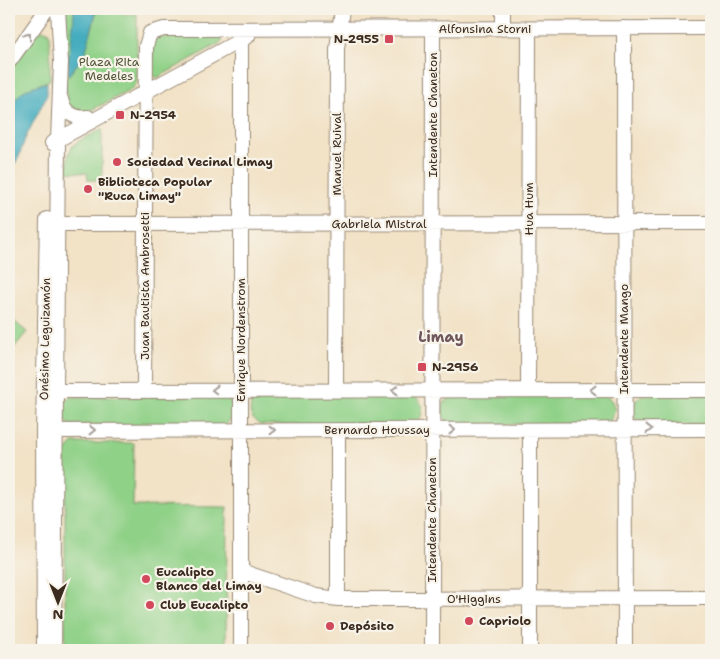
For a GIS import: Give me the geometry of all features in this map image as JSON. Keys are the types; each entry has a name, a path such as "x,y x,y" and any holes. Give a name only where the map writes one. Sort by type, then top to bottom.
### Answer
{"street":[{"path":"9,62 47,9"},
{"name":"Onésimo Leguizamón","path":"53,138 60,99 58,9"},
{"name":"Manuel Ruival","path":"336,390 337,49 342,9"},
{"path":"503,9 503,29"},
{"name":"Intendente Mango","path":"624,28 625,650"},
{"name":"Alfonsina Storni","path":"150,33 164,29 242,34 259,30 711,28"},
{"name":"Onésimo Leguizamón","path":"44,650 54,51 58,29"},
{"name":"Intendente Chaneton","path":"432,650 433,29"},
{"name":"Hua Hum","path":"528,390 529,29"},
{"name":"Juan Bautista Ambrosetti","path":"144,390 146,46 150,33"},
{"name":"Alfonsina Storni","path":"53,138 107,114 242,34"},
{"name":"Enrique Nordenstrom","path":"241,650 242,34"},
{"path":"60,99 68,113 75,117 88,117"},
{"name":"Alfonsina Storni","path":"53,138 88,117 122,104"},
{"name":"Gabriela Mistral","path":"52,224 711,223"},
{"path":"49,391 711,390"},
{"name":"Bernardo Houssay","path":"48,430 711,429"},
{"name":"Onésimo Leguizamón","path":"48,430 54,650"},
{"path":"338,430 338,599"},
{"path":"530,430 530,650"},
{"name":"O'Higgins","path":"241,571 316,596 338,599 711,598"}],"green space":[{"path":"66,9 74,9 74,30 71,53 65,65"},
{"name":"Plaza Rita Medeles","path":"97,9 123,9 123,14 137,14 137,82 131,90 85,113 67,107 65,78 78,63 82,55 90,37"},
{"path":"42,30 48,31 50,35 50,80 23,91 16,99 9,115 9,71 37,32"},
{"name":"Plaza Rita Medeles","path":"162,37 216,37 221,38 222,42 157,78 152,74 152,46 154,39"},
{"path":"102,129 102,180 88,180 87,173 67,172 67,162 71,148 80,140"},
{"path":"9,317 27,332 9,354"},
{"path":"711,394 711,425 642,424 634,415 634,402 642,395"},
{"path":"412,395 420,402 422,414 417,422 412,425 260,425 252,418 250,412 252,403 260,396"},
{"path":"605,395 612,401 615,410 609,423 452,425 446,421 442,413 444,403 452,396"},
{"path":"223,396 230,403 233,415 228,423 223,426 70,425 62,418 62,403 70,397"},
{"name":"Eucalipto Blanco del Limay","path":"73,443 134,443 133,506 227,507 226,650 65,650 65,452"}],"water":[{"path":"74,9 97,9 85,54 68,76 73,26"},
{"path":"47,82 47,95 25,139 19,157 9,173 7,140 12,106 17,97 25,90"}],"place":[{"name":"N-2955","path":"389,39"},
{"name":"N-2954","path":"120,115"},
{"name":"Sociedad Vecinal Limay","path":"117,162"},
{"name":"Biblioteca Popular \"Ruca Limay\"","path":"88,189"},
{"name":"N-2956","path":"422,367"},
{"name":"Eucalipto Blanco del Limay","path":"146,579"},
{"name":"Club Eucalipto","path":"150,605"},
{"name":"Capriolo","path":"469,621"},
{"name":"Depósito","path":"330,626"}],"district":[{"name":"Limay","path":"441,337"}]}
